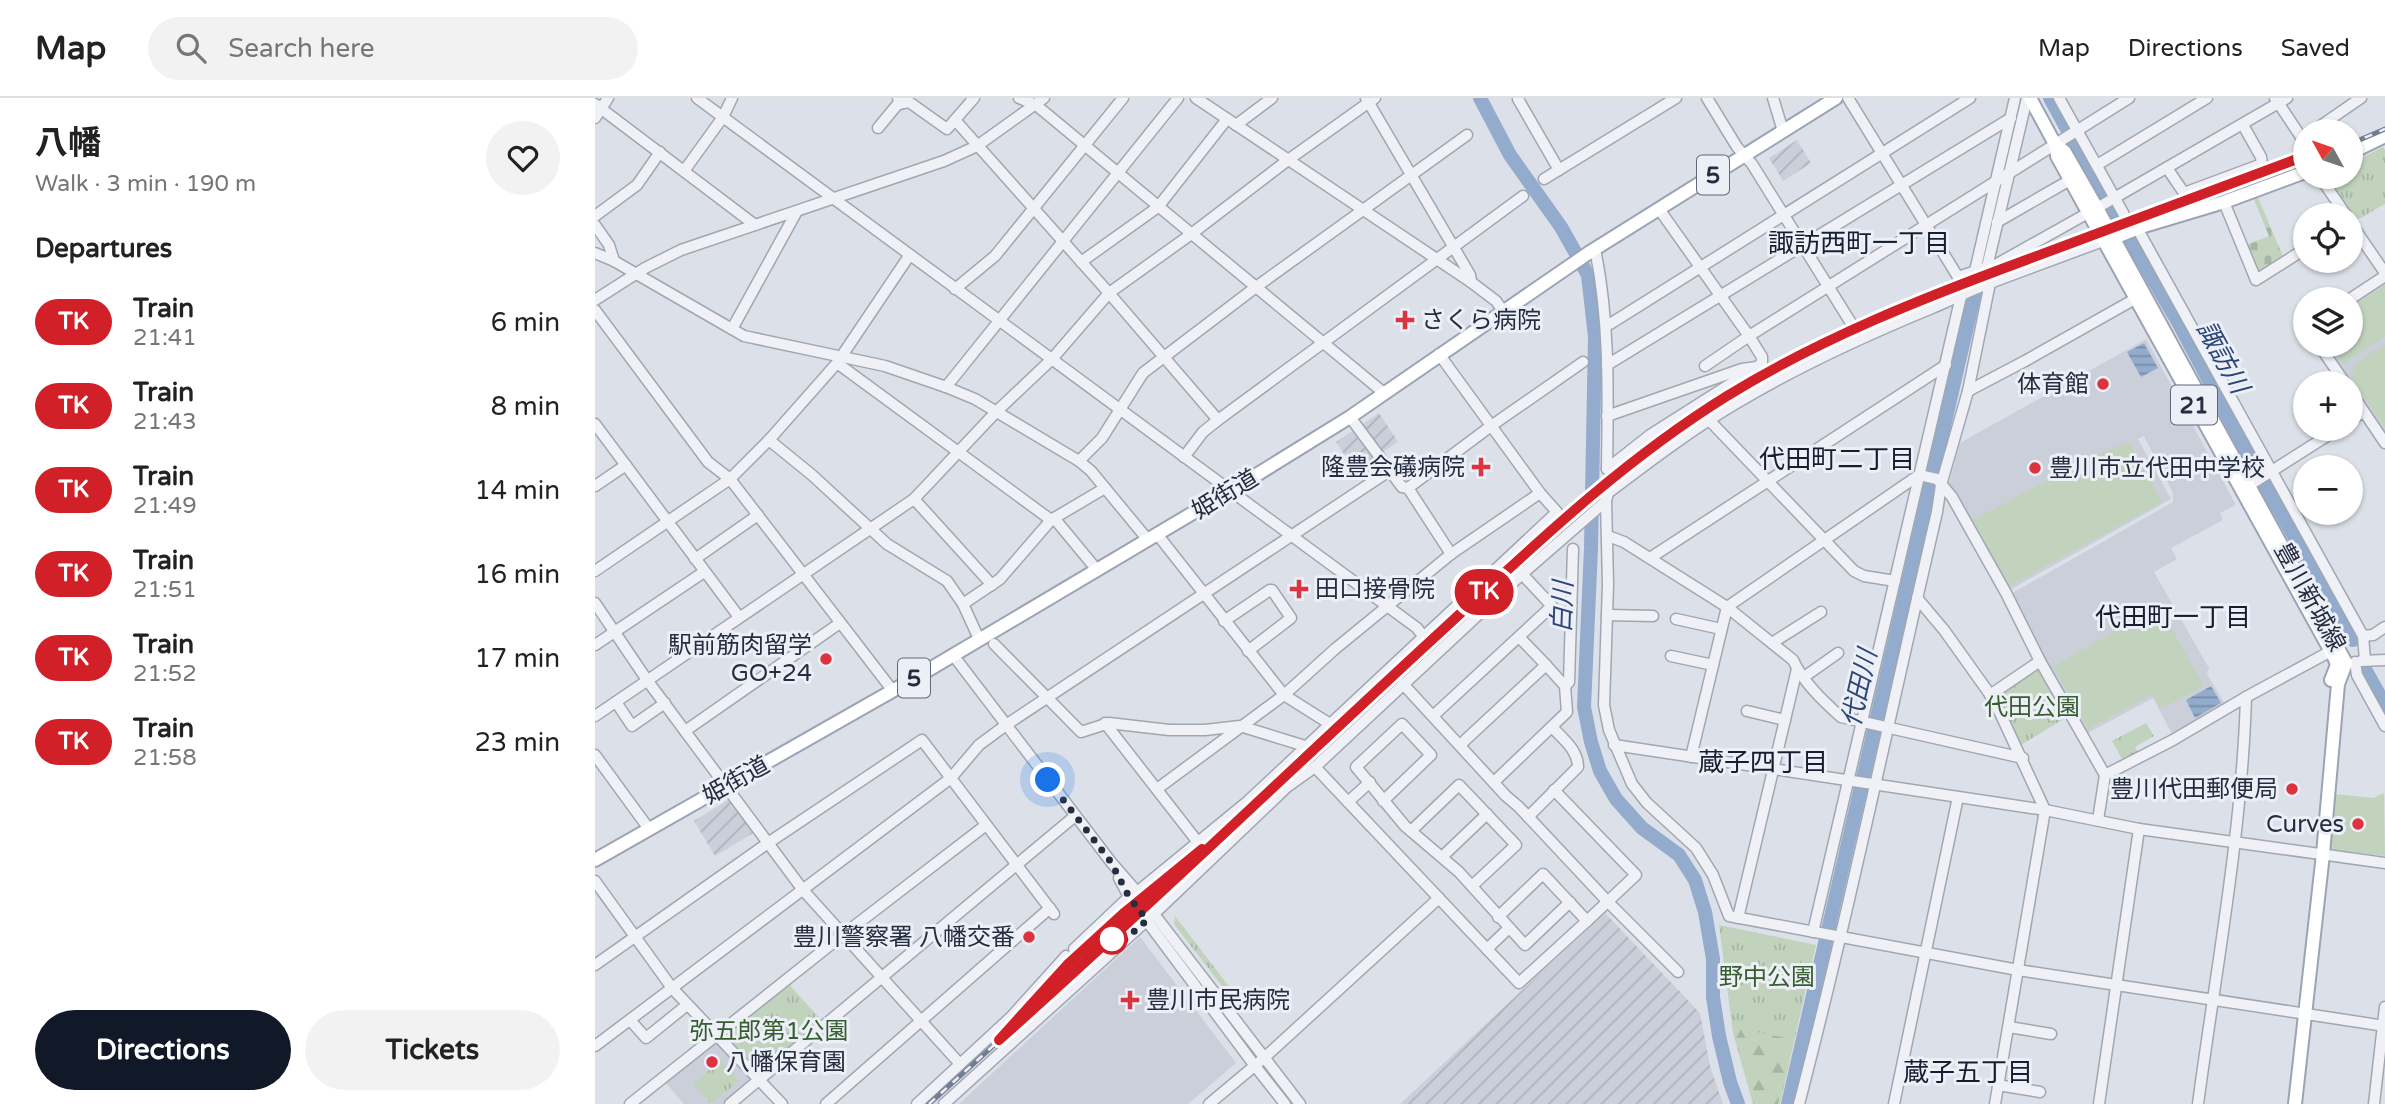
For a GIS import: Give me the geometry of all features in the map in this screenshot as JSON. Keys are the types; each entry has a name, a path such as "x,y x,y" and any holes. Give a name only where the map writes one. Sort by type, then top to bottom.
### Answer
{"main road":[{"name":"姫街道","path":"595,860 893,691 1230,491 1350,417 1574,263 1836,98"},
{"name":"豊川新城線","path":"2028,98 2060,141 2140,296 2351,663"},
{"path":"2363,147 2385,136"},
{"name":"豊川新城線","path":"2060,141 2057,156 2070,180 2096,208"},
{"path":"2112,238 2132,226 2224,202 2293,176"},
{"name":"豊川新城線","path":"2248,486 2331,651 2351,663"},
{"name":"豊川新城線","path":"2287,1104 2301,1014 2319,854 2330,684 2351,663"},
{"name":"豊川新城線","path":"2295,1104 2301,1014"}],"street":[{"path":"608,98 597,110 660,152 755,225"},
{"path":"697,98 909,256 1122,409 1417,628 1423,636"},
{"path":"684,171 723,117 732,98"},
{"path":"878,128 897,105 906,100 947,129 974,98"},
{"path":"1019,98 1040,102 1118,174 1384,393"},
{"path":"955,289 995,256 1123,98"},
{"path":"946,387 1178,98"},
{"path":"1196,98 1471,282 1496,301 1503,311"},
{"path":"1081,262 1159,207 1232,122 1272,98"},
{"path":"1544,179 1676,98"},
{"path":"1707,98 1784,214 1851,323"},
{"path":"1773,98 1783,131"},
{"path":"1848,98 1958,276 1981,269 2115,198 2243,125 2280,100 2293,122"},
{"path":"1610,324 1970,98"},
{"path":"1981,269 1997,222 2015,98"},
{"path":"1981,269 2002,178 2028,98"},
{"path":"2059,98 2269,474 2363,636"},
{"path":"1705,366 2129,98"},
{"path":"2097,165 2207,98"},
{"path":"2330,119 2361,98"},
{"path":"595,716 869,527 914,499 996,412 1052,359 1109,293 1191,235 1370,100 1470,275 1471,282"},
{"path":"1516,100 1559,170"},
{"path":"595,300 681,250 944,161 977,146 1040,102"},
{"path":"1607,365 2011,118"},
{"path":"955,120 1218,420"},
{"path":"2167,168 2183,193 2262,164 2261,157 2243,125"},
{"path":"1079,461 1103,438 1143,373 1256,287 1467,135"},
{"path":"595,216 637,185 660,152"},
{"path":"1997,222 2070,180"},
{"path":"1184,457 1203,432 1218,420 1523,196"},
{"path":"2224,202 2256,280 2293,257"},
{"path":"1593,251 1604,303 1607,469 1650,435 1762,363 1762,357 1749,336 1659,209"},
{"path":"732,329 797,211"},
{"path":"595,225 609,246 614,261"},
{"path":"2112,238 1962,292 1933,308 1908,316 1840,347 1735,404 1608,493 1604,503 1608,536 1604,705 1614,745 1626,774 1640,797 1696,848 1713,875 1729,916 2018,970 2384,1026"},
{"path":"2363,242 2385,275 2363,290"},
{"path":"595,253 614,261 744,336 840,359 885,366 946,387 975,399 1079,461 1202,594 1284,695 1330,724"},
{"path":"595,571 730,479 769,440 840,359 909,256"},
{"path":"1800,1104 1836,937 1917,598 1939,482 1968,391 1981,286"},
{"path":"1816,933 1962,292"},
{"path":"1968,391 2140,296"},
{"path":"595,310 708,462 730,479 893,691"},
{"path":"917,1104 1011,1017 1070,953 1133,895 1199,843 1557,512 1540,493 1439,355"},
{"path":"840,359 1053,519 1097,570"},
{"path":"1350,417 1402,487 1408,488 1490,426 1583,362"},
{"path":"1650,558 1945,365"},
{"path":"1607,416 1742,369 1757,367"},
{"path":"2364,412 2385,443"},
{"path":"1709,421 1854,571 1864,576 1895,581"},
{"path":"595,424 739,617"},
{"path":"769,440 887,544 947,581 963,604 979,639"},
{"path":"2248,486 2320,441"},
{"path":"595,486 625,465"},
{"path":"595,1046 951,778 979,745 1006,725 1389,471"},
{"path":"1921,476 1939,482 1952,497 2105,775 2098,820"},
{"path":"1691,757 1727,607 1921,476"},
{"path":"963,604 1000,579 1053,519 1105,488"},
{"path":"1408,488 1451,554"},
{"path":"1157,789 1284,695 1451,554 1540,493"},
{"path":"914,499 992,584"},
{"path":"944,1104 1151,917 1287,787 1315,767 1522,574 1604,503"},
{"path":"695,559 758,515"},
{"path":"1608,536 1624,542 1727,607 1793,660 1822,700 1842,717 2022,758"},
{"path":"1565,686 1569,682 1573,549"},
{"path":"595,645 704,572"},
{"path":"1433,716 1552,606 1522,574"},
{"path":"1224,621 1272,590 1291,618 1248,651"},
{"path":"1917,598 1944,630 1990,695 2045,810 1995,1104"},
{"path":"595,603 647,680 803,890 960,1064"},
{"path":"1772,643 1821,612"},
{"path":"1607,615 1653,616"},
{"path":"1676,619 1721,629"},
{"path":"685,731 840,623"},
{"path":"2363,636 2373,635 2385,627"},
{"path":"2351,663 2363,636"},
{"path":"1494,782 1567,712 1565,686 1519,637"},
{"path":"994,644 1081,732 1105,723 1169,730 1240,726 1305,747"},
{"path":"2105,775 2331,651"},
{"path":"1738,918 1785,720 1801,673 1838,653"},
{"path":"953,655 1111,862 1133,895 1300,1104"},
{"path":"1671,656 1713,665"},
{"path":"2351,663 2385,660"},
{"path":"1990,695 2040,661"},
{"path":"2351,663 2385,726"},
{"path":"1461,745 1546,665"},
{"path":"1403,684 1608,902 1678,972"},
{"path":"2198,1104 2235,841 2245,738 2246,697"},
{"path":"616,702 632,726 665,704"},
{"path":"1747,711 1785,720"},
{"path":"1105,723 1211,859"},
{"path":"1383,801 1431,755 1402,724 1356,767 1383,801 1411,831 1443,856 1525,945 1570,902"},
{"path":"1528,817 1578,767 1573,750 1552,727"},
{"path":"595,965 922,740 1052,911 825,1104"},
{"path":"1614,745 2045,810 2139,829 2385,863"},
{"path":"595,755 649,829"},
{"path":"1315,767 1519,983 1636,875 1555,790"},
{"path":"1348,802 1370,782"},
{"path":"1411,831 1459,785 1515,845 1472,886"},
{"path":"1894,1104 1958,797"},
{"path":"1443,856 1487,814"},
{"path":"730,1104 1075,816"},
{"path":"630,1104 986,824"},
{"path":"2099,1104 2139,829"},
{"path":"1498,917 1543,874 1587,920"},
{"path":"595,881 672,988 782,1104"},
{"path":"1209,1104 1264,1058 1439,898"},
{"path":"1151,917 1255,1066 1285,1104"},
{"path":"1487,949 1509,928"},
{"path":"630,1020 646,1038 687,1005"},
{"path":"2374,1104 2385,1007"},
{"path":"1011,1017 1024,1031"},
{"path":"2008,1027 2051,1034"},
{"path":"1998,1085 2040,1092"}],"shaded area":[{"path":"1797,140 1811,163 1783,181 1769,158"},
{"path":"2385,282 2385,433 2363,400 2363,371 2344,371 2335,357 2363,357 2363,296"},
{"path":"2146,339 2236,505 2220,513 2223,520 2171,548 2177,559 2154,572 2209,668 2207,674 2226,706 2172,734 2153,698 2086,734 2009,595 2173,502 2173,493 2144,436 2138,439 2171,499 2008,591 1948,487 1960,443"},
{"path":"1379,413 1398,442 1373,458 1380,469 1362,481 1336,442"},
{"path":"728,800 755,832 715,856 694,821"},
{"path":"1605,913 1700,1013 1710,1066 1723,1104 1400,1104"},
{"name":"豊川市民病院","path":"1140,937 1236,1063 1188,1104 959,1104"},
{"name":"八幡保育園","path":"713,1044 717,1044 751,1081 723,1104 684,1104 665,1082"}],"green space":[{"path":"2383,147 2385,150 2385,204 2363,217 2363,203 2344,203 2334,189 2363,189 2363,157"},
{"path":"2256,193 2285,261 2255,273 2244,246 2269,236 2252,195"},
{"path":"2385,285 2385,336 2363,351 2363,299"},
{"path":"2385,344 2385,428 2363,395 2363,371 2353,371 2356,363"},
{"path":"2338,357 2354,357 2343,364"},
{"path":"2129,442 2162,502 2009,586 1972,521 2089,458"},
{"path":"2159,607 2204,686 2161,709 2153,694 2088,729 2053,666"},
{"name":"代田公園","path":"2036,667 2041,668 2067,717 2021,745 1997,694"},
{"path":"2146,723 2154,736 2135,747 2138,753 2123,761 2112,741"},
{"name":"Curves","path":"2384,793 2385,856 2327,849 2334,794 2373,798"},
{"path":"1175,916 1237,997 1235,1003 1174,924"},
{"name":"野中公園","path":"1719,925 1816,945 1780,1104 1753,1104 1733,1033"},
{"name":"弥五郎第1公園","path":"788,983 821,1020 761,1071 756,1070 725,1037 726,1033"},
{"path":"1741,1029 1792,1039 1778,1104 1754,1104 1736,1038"},
{"path":"721,1060 739,1081 711,1104 693,1084"}],"water":[{"path":"2144,343 2158,368 2141,377 2127,352"},
{"path":"2211,686 2221,703 2195,718 2186,700"}],"waterway":[{"name":"白川","path":"1480,98 1510,155 1561,227 1588,275 1595,337 1591,548 1584,707 1600,771 1616,799 1642,828 1679,855 1695,880 1705,912 1713,959 1713,997 1719,1036 1738,1104"},
{"name":"代田川","path":"1980,272 2022,98"},
{"name":"諏訪川","path":"2050,98 2178,322 2256,469 2353,640"},
{"name":"代田川","path":"1788,1104 1977,283"},
{"name":"諏訪川","path":"2366,671 2385,705"}],"tunnel":[{"path":"1383,674 1398,689"}],"railway":[{"path":"2363,138 2385,129"},
{"path":"929,1104 1132,920 1218,837 1559,523 1614,477 1700,414 1761,376 1867,323 2098,232 2293,165"},
{"path":"1063,970 1148,892"}],"train":[{"name":"TK","path":"1202,849 1125,912 1067,965 999,1040 1559,523 1646,451 1703,411 1793,358 1878,317 2293,160"}],"place":[{"name":"さくら病院","path":"1405,320"},
{"name":"体育館","path":"2103,384"},
{"name":"隆豊会礒病院","path":"1481,467"},
{"name":"豊川市立代田中学校","path":"2035,468"},
{"name":"田口接骨院","path":"1299,589"},
{"name":"駅前筋肉留学 GO+24","path":"826,659"},
{"name":"豊川代田郵便局","path":"2292,789"},
{"name":"Curves","path":"2358,824"},
{"name":"豊川警察署 八幡交番","path":"1029,937"},
{"name":"豊川市民病院","path":"1130,1000"},
{"name":"八幡保育園","path":"712,1062"}],"district":[{"name":"諏訪西町一丁目","path":"1859,243"},
{"name":"代田町二丁目","path":"1837,459"},
{"name":"代田町一丁目","path":"2173,617"},
{"name":"蔵子四丁目","path":"1763,762"},
{"name":"蔵子五丁目","path":"1968,1072"}],"route":[{"path":"1048,780 1111,862 1129,897 1147,920 1113,950 1112,939"}]}
